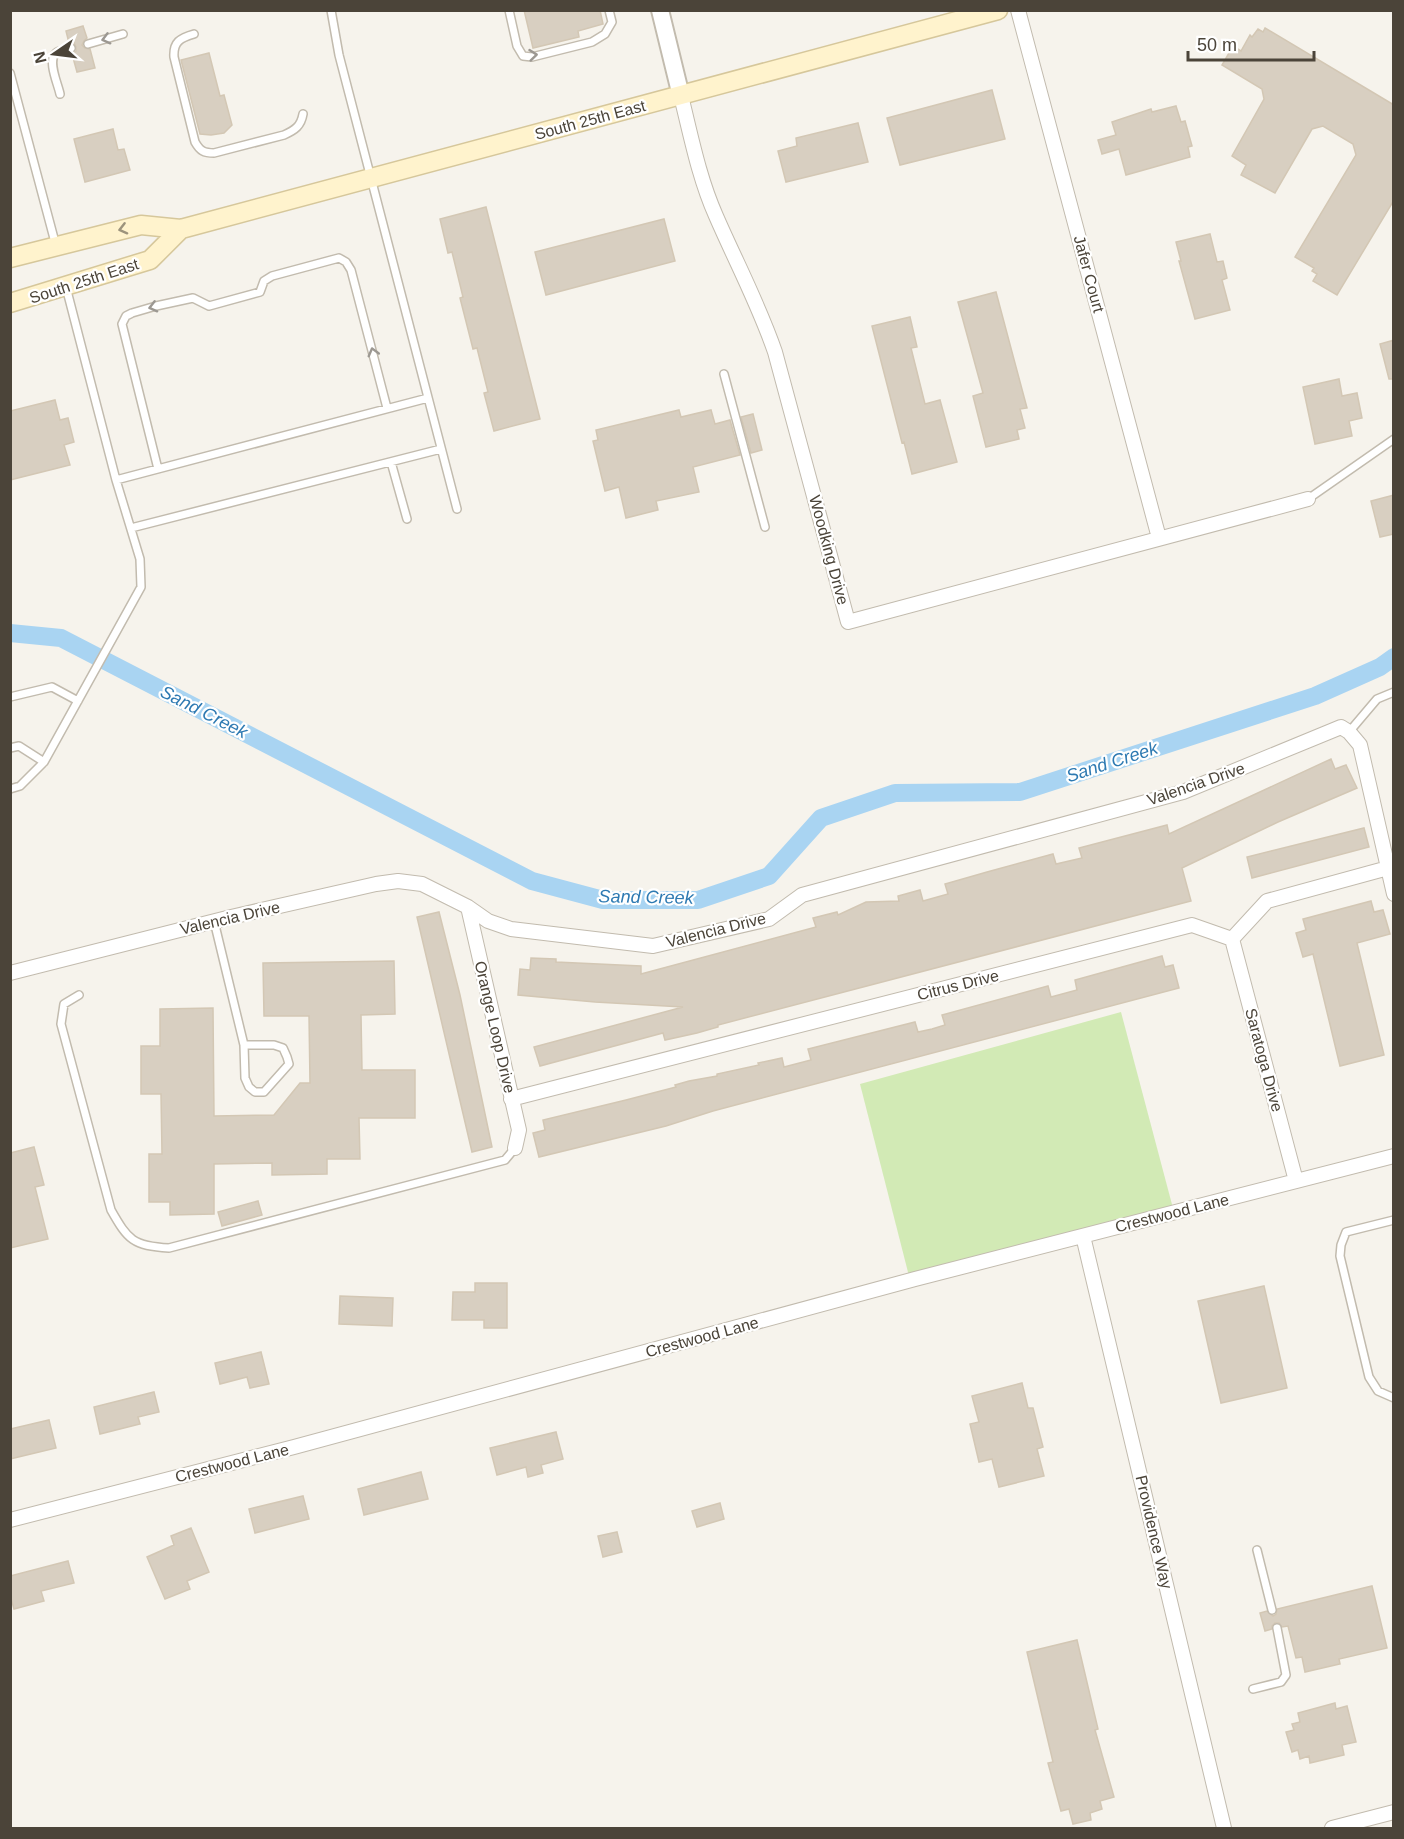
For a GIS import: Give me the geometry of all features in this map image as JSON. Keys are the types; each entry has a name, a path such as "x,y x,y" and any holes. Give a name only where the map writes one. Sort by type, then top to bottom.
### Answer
{"main road":[{"name":"South 25th East","path":"10,258 141,225 181,230 998,10"},
{"name":"South 25th East","path":"10,303 150,260 181,230"}],"street":[{"path":"660,10 681,96"},
{"name":"Jafer Court","path":"1018,10 1159,538"},
{"name":"Woodking Drive","path":"681,96 700,174 715,215 764,319 776,352 848,622 1308,499"},
{"name":"Valencia Drive","path":"10,973 214,921 398,881 422,884 468,907 488,921 511,929 653,946 769,919 802,895 1183,792 1341,728 1349,732"},
{"path":"1349,732 1360,745 1394,894"},
{"path":"1232,939 1267,901 1388,868"},
{"name":"Orange Loop Drive","path":"468,907 519,1130 515,1148"},
{"name":"Citrus Drive","path":"511,1099 1192,925 1232,939"},
{"name":"Saratoga Drive","path":"1232,939 1296,1181"},
{"name":"Crestwood Lane","path":"10,1520 294,1447 910,1280 1393,1156"},
{"name":"Providence Way","path":"1083,1236 1224,1828"},
{"path":"1332,1828 1394,1812"}],"lane":[{"path":"331,10 339,55 370,179 457,509"},
{"path":"509,10 517,46 523,56 532,57 592,42 605,34 612,22 609,10"},
{"path":"88,44 123,34"},
{"path":"194,34 182,37 173,48 198,148 205,153 214,153 284,135 301,123 303,114"},
{"path":"60,94 53,67 53,57 71,48"},
{"path":"10,73 56,246"},
{"path":"158,469 122,324 126,316 156,306 193,298 209,306 260,292 264,281 272,276 339,258 346,262 351,270 387,408"},
{"path":"10,789 20,786 44,762 141,587 140,559 116,480 66,287"},
{"path":"724,374 765,527"},
{"path":"116,480 428,398"},
{"path":"1308,499 1394,439"},
{"path":"131,528 441,449"},
{"path":"392,462 407,519"},
{"path":"10,697 51,687 78,701"},
{"path":"1349,732 1377,699 1394,692"},
{"path":"10,748 19,746 44,762"},
{"path":"214,921 244,1045 245,1078 249,1087 255,1092 264,1092 289,1064 288,1057 282,1048 274,1045 244,1045"},
{"path":"79,995 64,1004 61,1024 111,1210 125,1234 145,1247 168,1248 505,1160 515,1148"},
{"path":"1394,1220 1346,1232 1340,1256 1369,1377 1378,1391 1394,1398"},
{"path":"1257,1550 1272,1610"},
{"path":"1253,1689 1281,1682 1286,1675 1277,1628"}],"green space":[{"path":"1121,1012 1174,1212 910,1280 860,1084"}],"building":[{"path":"524,10 600,10 603,24 578,31 579,37 533,48"},
{"path":"83,26 87,38 82,45 90,49 95,68 77,72 72,54 76,51 76,47 74,43 69,43 66,31"},
{"path":"1265,28 1394,105 1394,200 1337,295 1313,281 1317,274 1312,271 1314,268 1295,257 1356,155 1353,144 1323,126 1312,129 1275,193 1241,175 1246,165 1232,156 1264,99 1262,89 1222,65 1233,46 1241,51 1250,35 1252,37 1258,29 1263,32"},
{"path":"209,53 220,96 224,95 232,125 224,133 211,135 200,134 181,60"},
{"path":"992,90 1005,139 900,165 887,118"},
{"path":"1176,106 1181,122 1185,121 1192,146 1188,147 1190,157 1126,175 1119,149 1102,154 1098,140 1116,135 1112,122 1151,109 1152,112"},
{"path":"858,123 868,162 786,182 778,151 797,146 796,138"},
{"path":"113,129 118,150 124,149 130,170 85,182 74,139"},
{"path":"486,207 540,419 494,431 484,393 488,392 477,348 473,349 460,298 463,297 452,252 448,253 440,219"},
{"path":"664,219 675,261 546,295 535,252"},
{"path":"1210,234 1217,262 1223,261 1227,278 1222,280 1230,310 1195,319 1176,242"},
{"path":"996,292 1027,408 1020,409 1025,428 1017,430 1019,439 986,447 973,396 983,393 958,302"},
{"path":"910,317 917,347 911,348 925,404 940,400 957,462 912,474 872,326"},
{"path":"1394,340 1394,379 1389,379 1380,344"},
{"path":"1339,379 1342,396 1357,393 1362,418 1349,421 1352,436 1315,444 1303,387"},
{"path":"55,400 60,420 68,418 74,442 64,445 70,465 10,480 10,411"},
{"path":"679,410 681,417 711,410 715,424 730,420 740,455 693,467 699,492 656,501 658,510 626,518 619,487 605,491 593,441 598,440 596,430"},
{"path":"753,414 762,450 751,453 741,417"},
{"path":"1394,495 1394,534 1380,537 1371,501"},
{"path":"1331,759 1335,769 1346,765 1357,788 1278,822 1182,868 1191,901 718,1025 718,1027 697,1033 665,1040 663,1033 540,1066 534,1047 683,1007 518,995 520,969 530,970 531,958 556,959 556,962 641,966 641,974 816,927 813,918 837,912 838,915 866,902 899,901 898,896 920,890 923,901 948,894 945,884 1053,854 1056,864 1082,858 1079,848 1167,825 1169,834"},
{"path":"1364,828 1369,847 1252,878 1247,857"},
{"path":"1371,901 1374,912 1383,910 1390,934 1357,943 1384,1055 1340,1066 1313,954 1303,957 1296,933 1306,930 1303,919"},
{"path":"439,912 460,995 492,1147 472,1152 417,917"},
{"path":"1162,956 1165,967 1173,965 1179,988 713,1111 666,1126 539,1157 533,1133 545,1130 543,1120 759,1065 758,1063 782,1058 784,1067 811,1060 808,1049 915,1022 918,1032 932,1029 945,1025 942,1015 1048,986 1051,997 1077,990 1075,980"},
{"path":"394,961 395,1014 361,1015 362,1070 415,1070 415,1118 359,1118 360,1159 327,1159 327,1174 272,1175 272,1163 214,1164 214,1214 170,1215 170,1202 149,1202 149,1154 162,1154 161,1094 141,1094 141,1046 160,1046 160,1009 213,1008 214,1116 274,1115 300,1083 310,1083 309,1016 264,1016 263,963"},
{"path":"34,1147 44,1185 35,1187 48,1239 10,1248 10,1153"},
{"path":"258,1201 262,1215 222,1226 218,1212"},
{"path":"475,1283 507,1283 507,1328 484,1328 484,1320 452,1320 453,1292 475,1292"},
{"path":"1264,1286 1287,1388 1221,1403 1198,1301"},
{"path":"340,1296 393,1298 392,1326 339,1324"},
{"path":"261,1352 269,1384 250,1388 247,1377 220,1384 215,1363"},
{"path":"1022,1383 1028,1408 1033,1408 1043,1447 1037,1449 1044,1476 999,1487 992,1459 979,1462 970,1424 979,1422 972,1396"},
{"path":"154,1392 159,1412 138,1417 140,1424 100,1434 94,1407"},
{"path":"49,1420 56,1448 10,1459 10,1429"},
{"path":"556,1432 563,1459 541,1465 543,1473 528,1477 526,1467 497,1475 490,1448"},
{"path":"421,1472 428,1499 364,1515 358,1489"},
{"path":"303,1496 309,1519 255,1533 249,1509"},
{"path":"720,1503 724,1519 697,1527 692,1511"},
{"path":"191,1528 209,1572 187,1581 190,1589 165,1599 147,1557 174,1545 171,1536"},
{"path":"617,1532 622,1552 603,1557 598,1536"},
{"path":"68,1561 74,1583 41,1591 44,1601 14,1609 10,1595 10,1576"},
{"path":"1372,1586 1387,1648 1339,1659 1340,1664 1305,1672 1302,1657 1296,1658 1288,1626 1282,1627 1279,1623 1275,1623 1272,1629 1265,1631 1260,1613 1267,1611 1273,1616 1277,1609"},
{"path":"1077,1640 1098,1729 1095,1730 1114,1797 1100,1801 1102,1809 1090,1813 1091,1820 1073,1824 1069,1809 1061,1811 1048,1763 1053,1762 1027,1652"},
{"path":"1335,1703 1336,1709 1347,1706 1356,1742 1342,1745 1344,1755 1310,1763 1309,1756 1300,1759 1298,1750 1292,1752 1286,1732 1294,1730 1292,1724 1300,1722 1298,1713"}],"waterway":[{"name":"Sand Creek","path":"10,633 61,638 532,881 603,900 698,900 769,876 821,818 895,793 1020,792 1315,696 1380,667 1394,657"}]}
